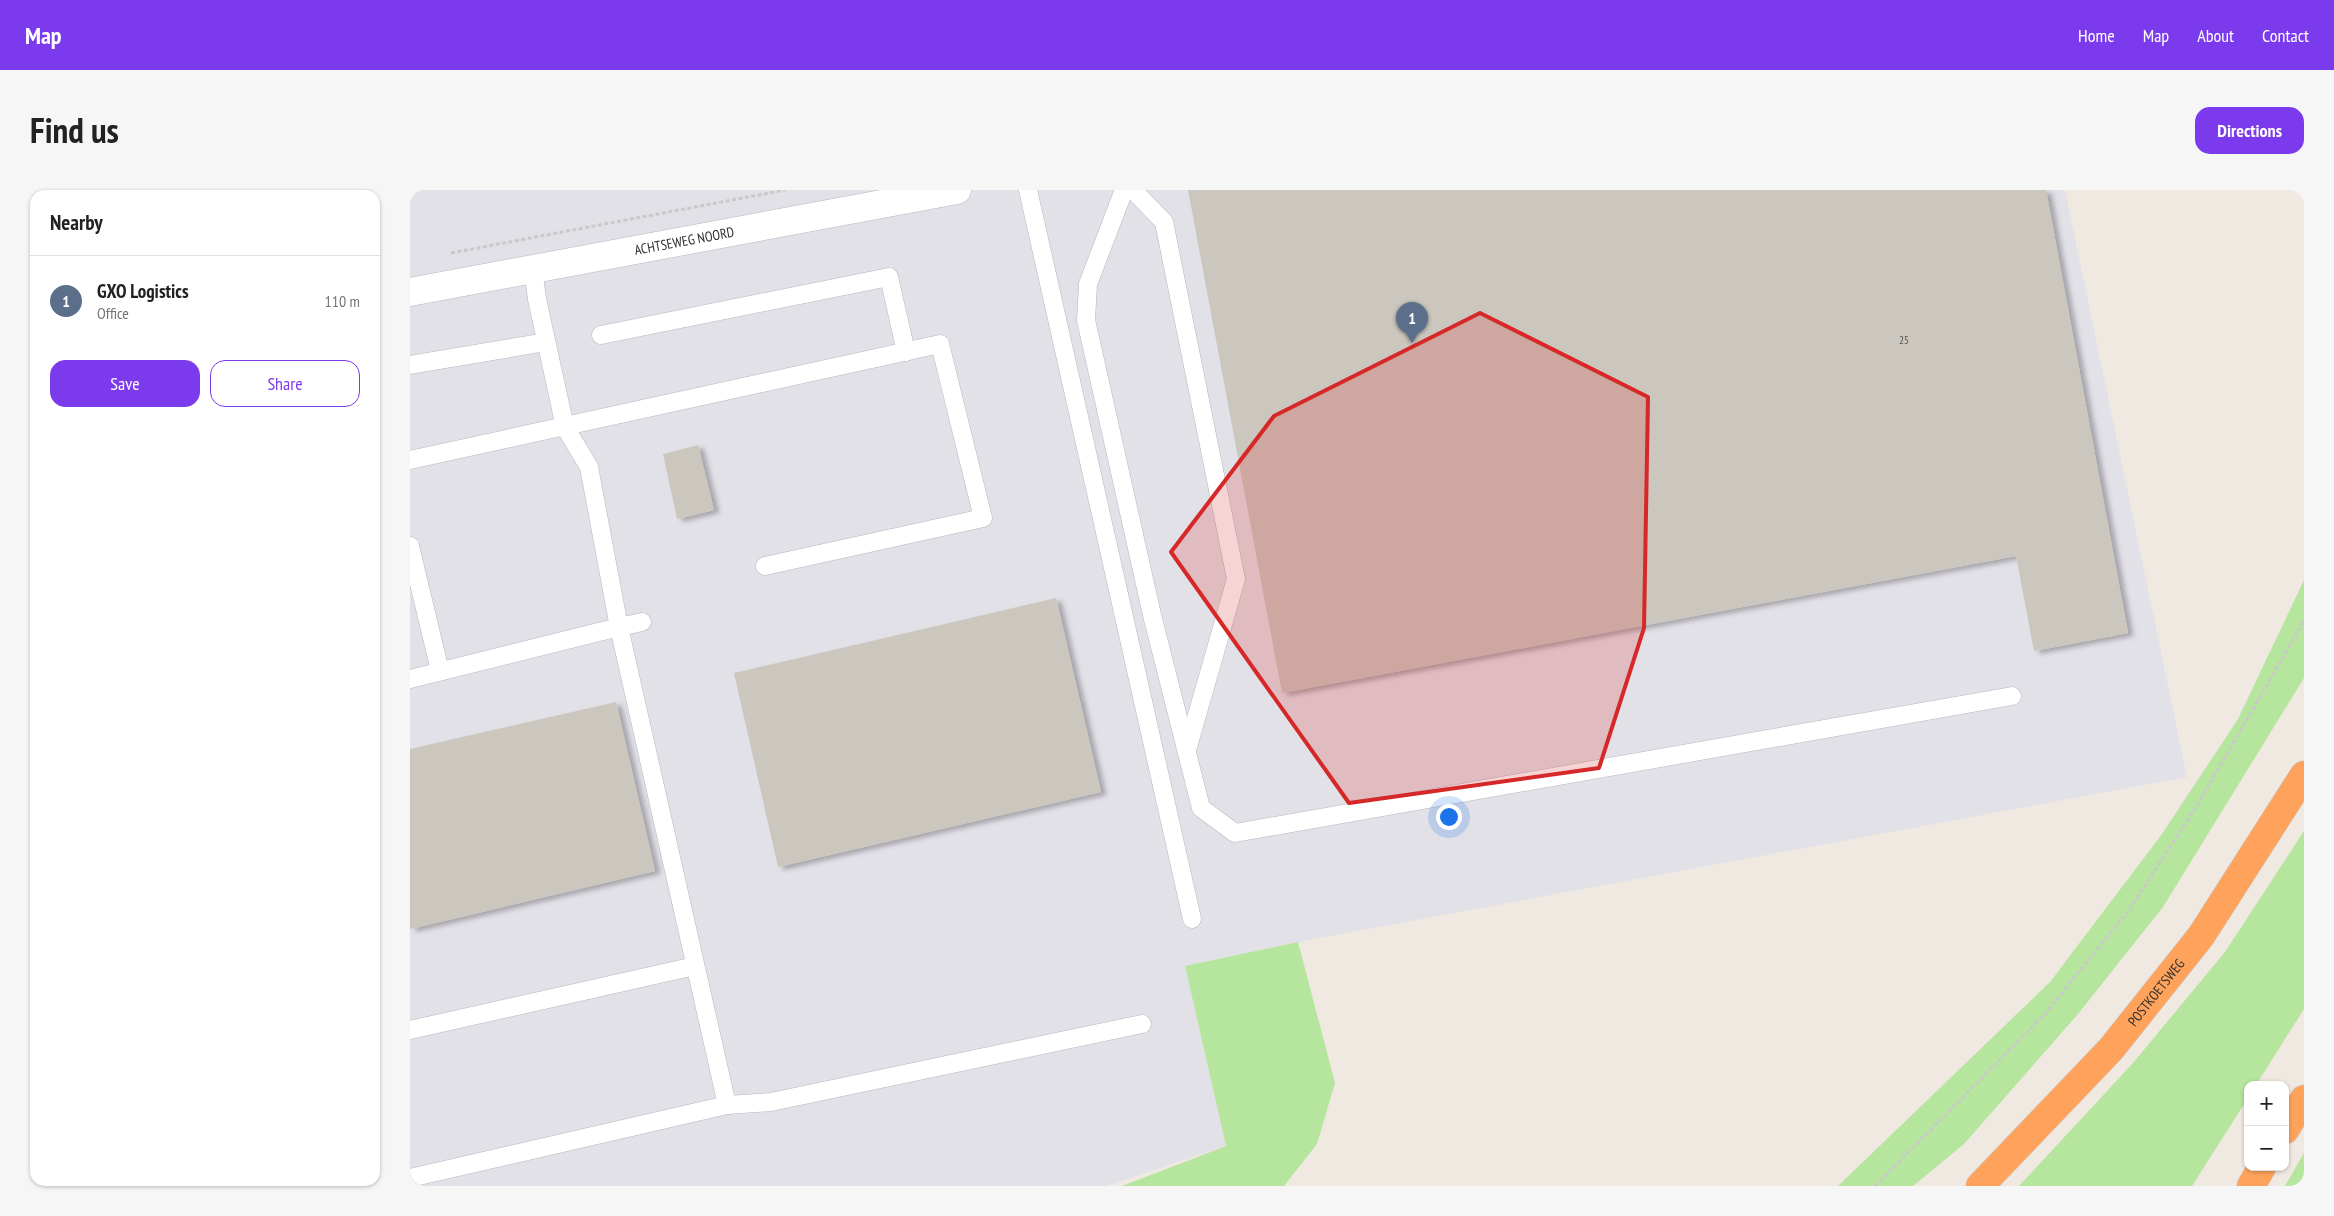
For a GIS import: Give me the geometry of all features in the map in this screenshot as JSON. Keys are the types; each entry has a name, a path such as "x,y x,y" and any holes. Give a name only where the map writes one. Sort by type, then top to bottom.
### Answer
{"highway":[{"name":"POSTKOETSWEG","path":"1980,1186 2111,1049 2201,936 2304,774"},
{"path":"2287,1126 2304,1099"},
{"path":"2251,1186 2260,1171"}],"street":[{"name":"ACHTSEWEG NOORD","path":"410,292 957,190"}],"lane":[{"path":"1028,190 1192,918"},
{"path":"1124,190 1088,284 1086,320 1152,615 1201,808 1235,832 2012,696"},
{"path":"1133,190 1164,222 1236,579 1187,750"},
{"path":"533,269 546,342 565,427 589,467 618,628 727,1106"},
{"path":"601,335 889,277 906,352"},
{"path":"410,365 546,342"},
{"path":"410,460 940,344 983,518 764,566"},
{"path":"410,546 440,671"},
{"path":"1126,622 1152,615"},
{"path":"410,679 642,622"},
{"path":"410,1030 695,966"},
{"path":"410,1178 727,1106 771,1102 1142,1024"}],"path":[{"path":"448,253 785,190"},
{"path":"1875,1186 2044,1015 2129,910 2198,804 2304,622"}],"highlighted area":[{"path":"1480,313 1648,397 1644,628 1599,768 1349,803 1171,552 1274,416"}],"shaded area":[{"path":"410,190 2065,190 2187,777 1298,942 1185,966 1226,1146 1106,1186 410,1186"}],"green space":[{"path":"2304,580 2304,678 2163,907 2078,1014 1964,1144 1913,1186 1838,1186 2050,982 2162,834 2238,719"},
{"path":"2304,831 2304,1009 2259,1081 2244,1081 2244,1104 2192,1186 2019,1186 2133,1063 2225,952"},
{"path":"1298,942 1335,1083 1317,1144 1284,1186 1122,1186 1226,1146 1185,966"},
{"path":"2304,1153 2304,1186 2285,1186"}],"building":[{"path":"1188,190 2046,190 2128,633 2034,651 2016,556 1282,693"},
{"path":"698,445 714,510 677,519 663,454"},
{"path":"1056,598 1101,792 778,867 734,673"},
{"path":"616,702 655,871 410,929 410,749"}],"place":[{"name":"GXO Logistics","path":"1412,343"}]}
